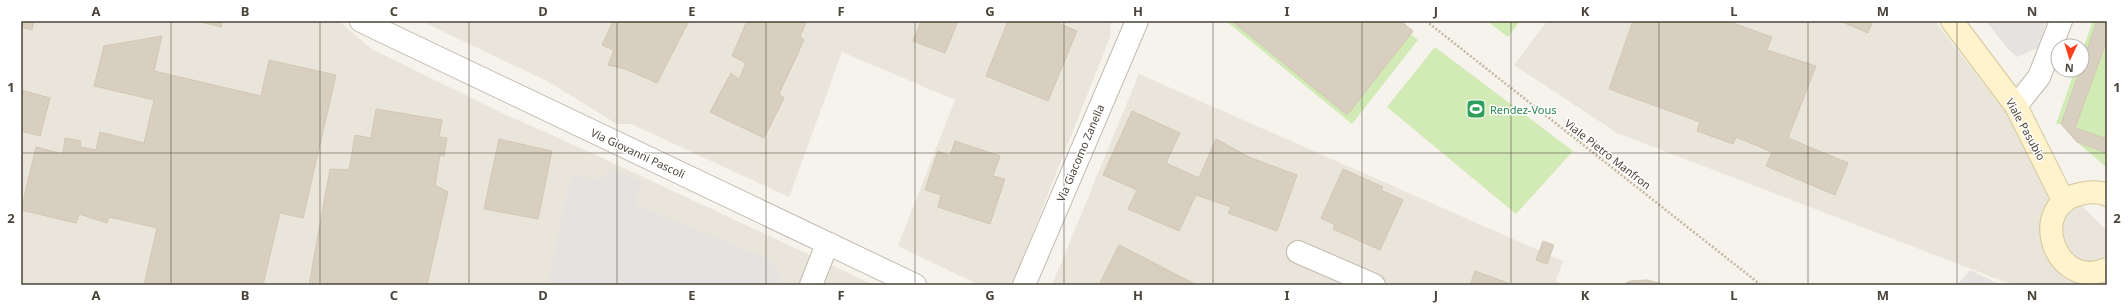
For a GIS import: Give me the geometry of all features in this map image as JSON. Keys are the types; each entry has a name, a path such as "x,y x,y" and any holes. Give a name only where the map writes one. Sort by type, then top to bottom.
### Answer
{"street":[{"name":"Via Giovanni Pascoli","path":"361,21 915,285"},
{"name":"Via Giacomo Zanella","path":"1024,285 1137,21"},
{"name":"Viale Pasubio","path":"1952,21 2016,106 2064,202"},
{"path":"2016,106 2039,77 2061,21"},
{"path":"2107,195 2089,192 2075,195 2064,202 2056,213 2051,226 2051,239 2056,252 2073,277 2107,269"},
{"path":"811,285 824,252 830,244"},
{"path":"1298,252 1374,285"}],"path":[{"name":"Viale Pietro Manfron","path":"1426,21 1762,285"}],"shaded area":[{"path":"21,21 339,21 373,50 504,114 585,150 874,285 21,285"},
{"path":"421,21 1111,21 1110,37 1012,285 979,285 898,246 955,100 842,52 789,197 631,124 617,124 547,81"},
{"path":"1547,21 1935,21 2065,189 2107,231 2107,254 2102,259 2099,285 2013,285 1617,133 1514,65"},
{"path":"1986,21 2047,21 2038,48 2017,57 2007,48"},
{"path":"1139,74 1563,261 1556,281 1560,283 1559,285 1052,285"},
{"path":"608,168 642,181 635,204 771,260 785,285 559,285 548,281 571,175 603,180"},
{"path":"1970,270 2001,285 1957,285"}],"green space":[{"path":"1226,21 1394,21 1418,40 1352,124"},
{"path":"1487,21 1520,21 1508,37"},
{"path":"2093,21 2107,21 2107,168 2077,142 2061,124 2056,124 2072,78 2090,78 2090,38 2087,38"},
{"path":"1435,47 1573,151 1516,214 1387,107"}],"building":[{"path":"21,21 34,21 32,30 21,27"},
{"path":"197,21 222,21 221,27"},
{"path":"613,21 689,21 657,83 625,69 608,65 614,50 602,45"},
{"path":"747,21 807,21 800,36 804,40 779,94 784,98 764,138 710,112 731,73 739,79 746,63 732,56"},
{"path":"921,21 958,21 945,53 913,41"},
{"path":"1008,21 1053,21 1077,31 1048,101 986,76"},
{"path":"1232,21 1401,21 1413,31 1347,115"},
{"path":"1633,21 1727,21 1772,37 1767,50 1816,66 1788,138 1848,163 1835,195 1766,166 1772,152 1736,137 1733,144 1697,131 1700,122 1609,89"},
{"path":"1840,21 1873,21 1868,33"},
{"path":"2097,21 2107,21 2107,40 2075,128 2107,139 2107,153 2077,142 2061,124 2077,78 2090,78 2090,41"},
{"path":"162,36 154,71 261,96 269,60 336,75 303,218 280,213 263,285 144,285 157,228 109,217 107,223 79,214 76,223 21,210 36,147 63,154 65,138 81,141 80,147 96,150 100,132 144,143 154,100 94,86 104,46"},
{"path":"21,90 50,98 40,136 21,131"},
{"path":"376,109 442,120 439,137 447,138 444,156 440,155 435,185 448,192 427,285 309,285 330,169 349,170 355,135 371,138"},
{"path":"1132,111 1180,133 1166,163 1199,178 1216,139 1249,157 1297,175 1277,231 1228,213 1231,207 1196,195 1179,231 1128,209 1137,190 1103,175"},
{"path":"499,139 552,151 538,219 484,209"},
{"path":"955,141 1000,156 993,176 1005,179 990,224 938,207 941,195 925,190 938,151 950,156"},
{"path":"1343,169 1383,187 1381,190 1403,200 1380,250 1333,229 1335,225 1321,218"},
{"path":"1543,241 1554,245 1547,264 1536,260"},
{"path":"1119,245 1125,248 1197,285 1099,285"},
{"path":"1475,271 1513,285 1470,285"},
{"path":"1647,280 1667,285 1622,285 1630,281"}],"place":[{"name":"Rendez-Vous","path":"1476,109"}]}
